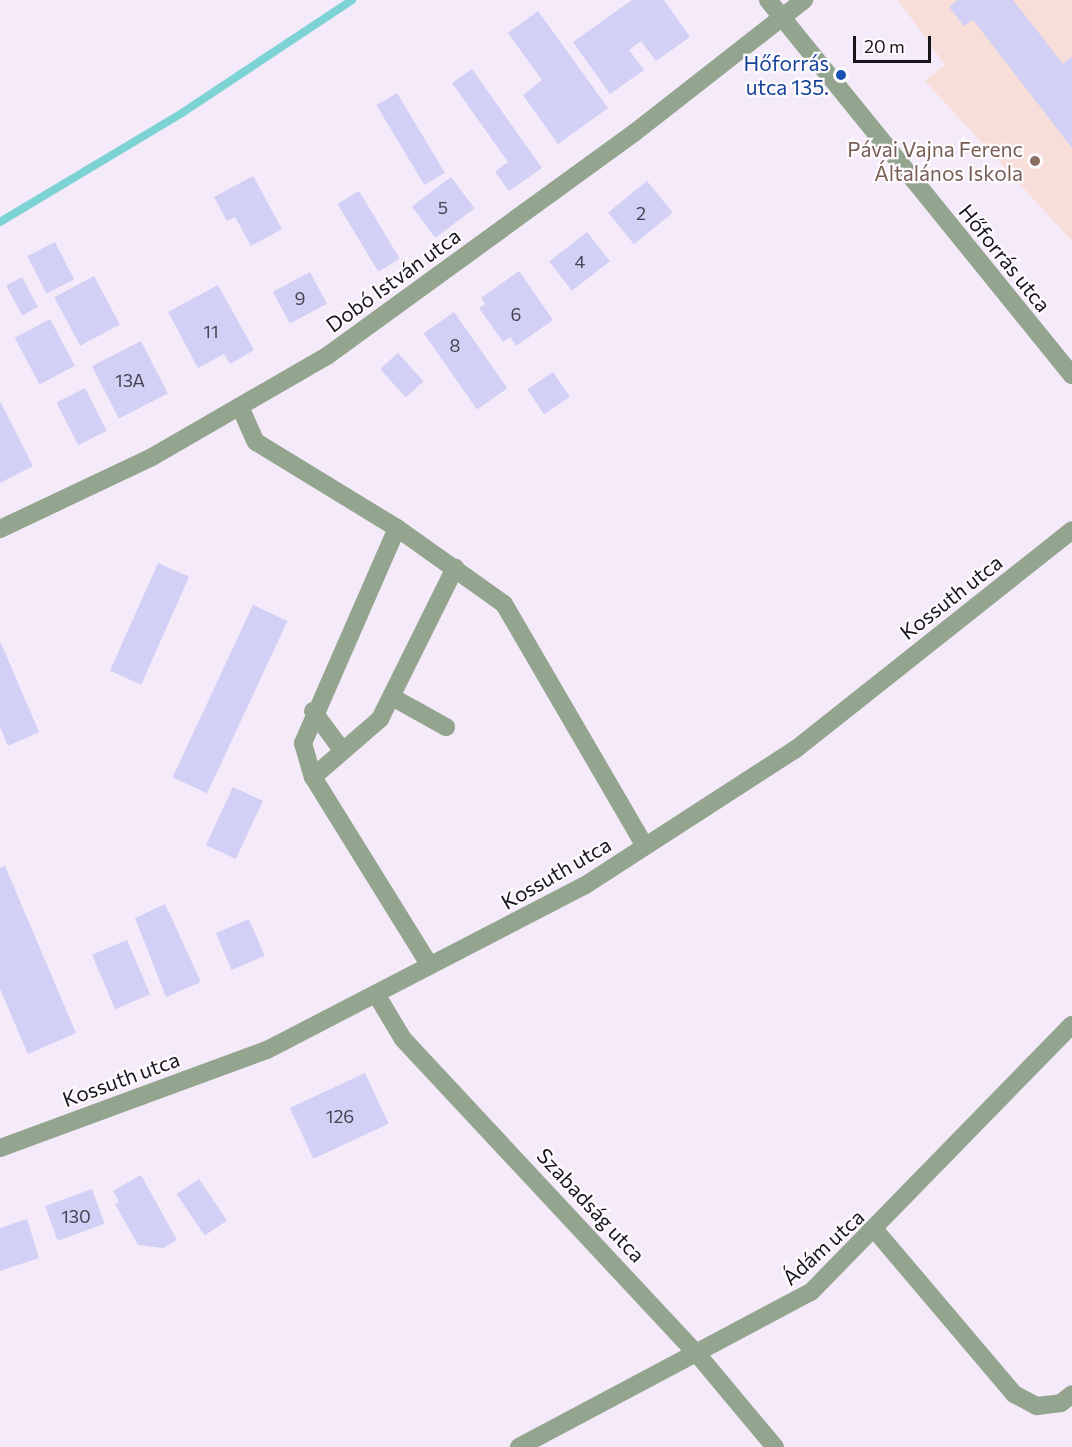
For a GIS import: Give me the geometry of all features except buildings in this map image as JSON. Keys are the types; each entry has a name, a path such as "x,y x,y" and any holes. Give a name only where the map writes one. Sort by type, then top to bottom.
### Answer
{"street":[{"name":"Hőforrás utca","path":"768,0 1072,375"},
{"name":"Dobó István utca","path":"0,529 241,409 327,356 804,0"},
{"path":"241,409 256,442 397,528 493,593 515,621 645,846"},
{"path":"397,528 313,711 303,743 313,777 430,966"},
{"name":"Kossuth utca","path":"0,1148 267,1050 584,886 796,749 1072,530"},
{"path":"313,777 380,719 455,568"},
{"path":"392,697 446,727"},
{"path":"313,711 342,750"},
{"name":"Szabadság utca","path":"376,994 404,1039 698,1354 775,1447"},
{"name":"Ádám utca","path":"519,1447 811,1292 875,1230 1072,1025"},
{"path":"875,1230 1014,1394 1036,1406 1061,1403 1072,1394"}],"shaded area":[{"name":"Pávai Vajna Ferenc Általános Iskola","path":"898,0 1072,0 1072,241 925,81 945,65"}],"waterway":[{"path":"0,222 182,113 352,0"}],"place":[{"name":"Hőforrás utca 135.","path":"841,75"},
{"name":"Pávai Vajna Ferenc Általános Iskola","path":"1035,161"}]}
